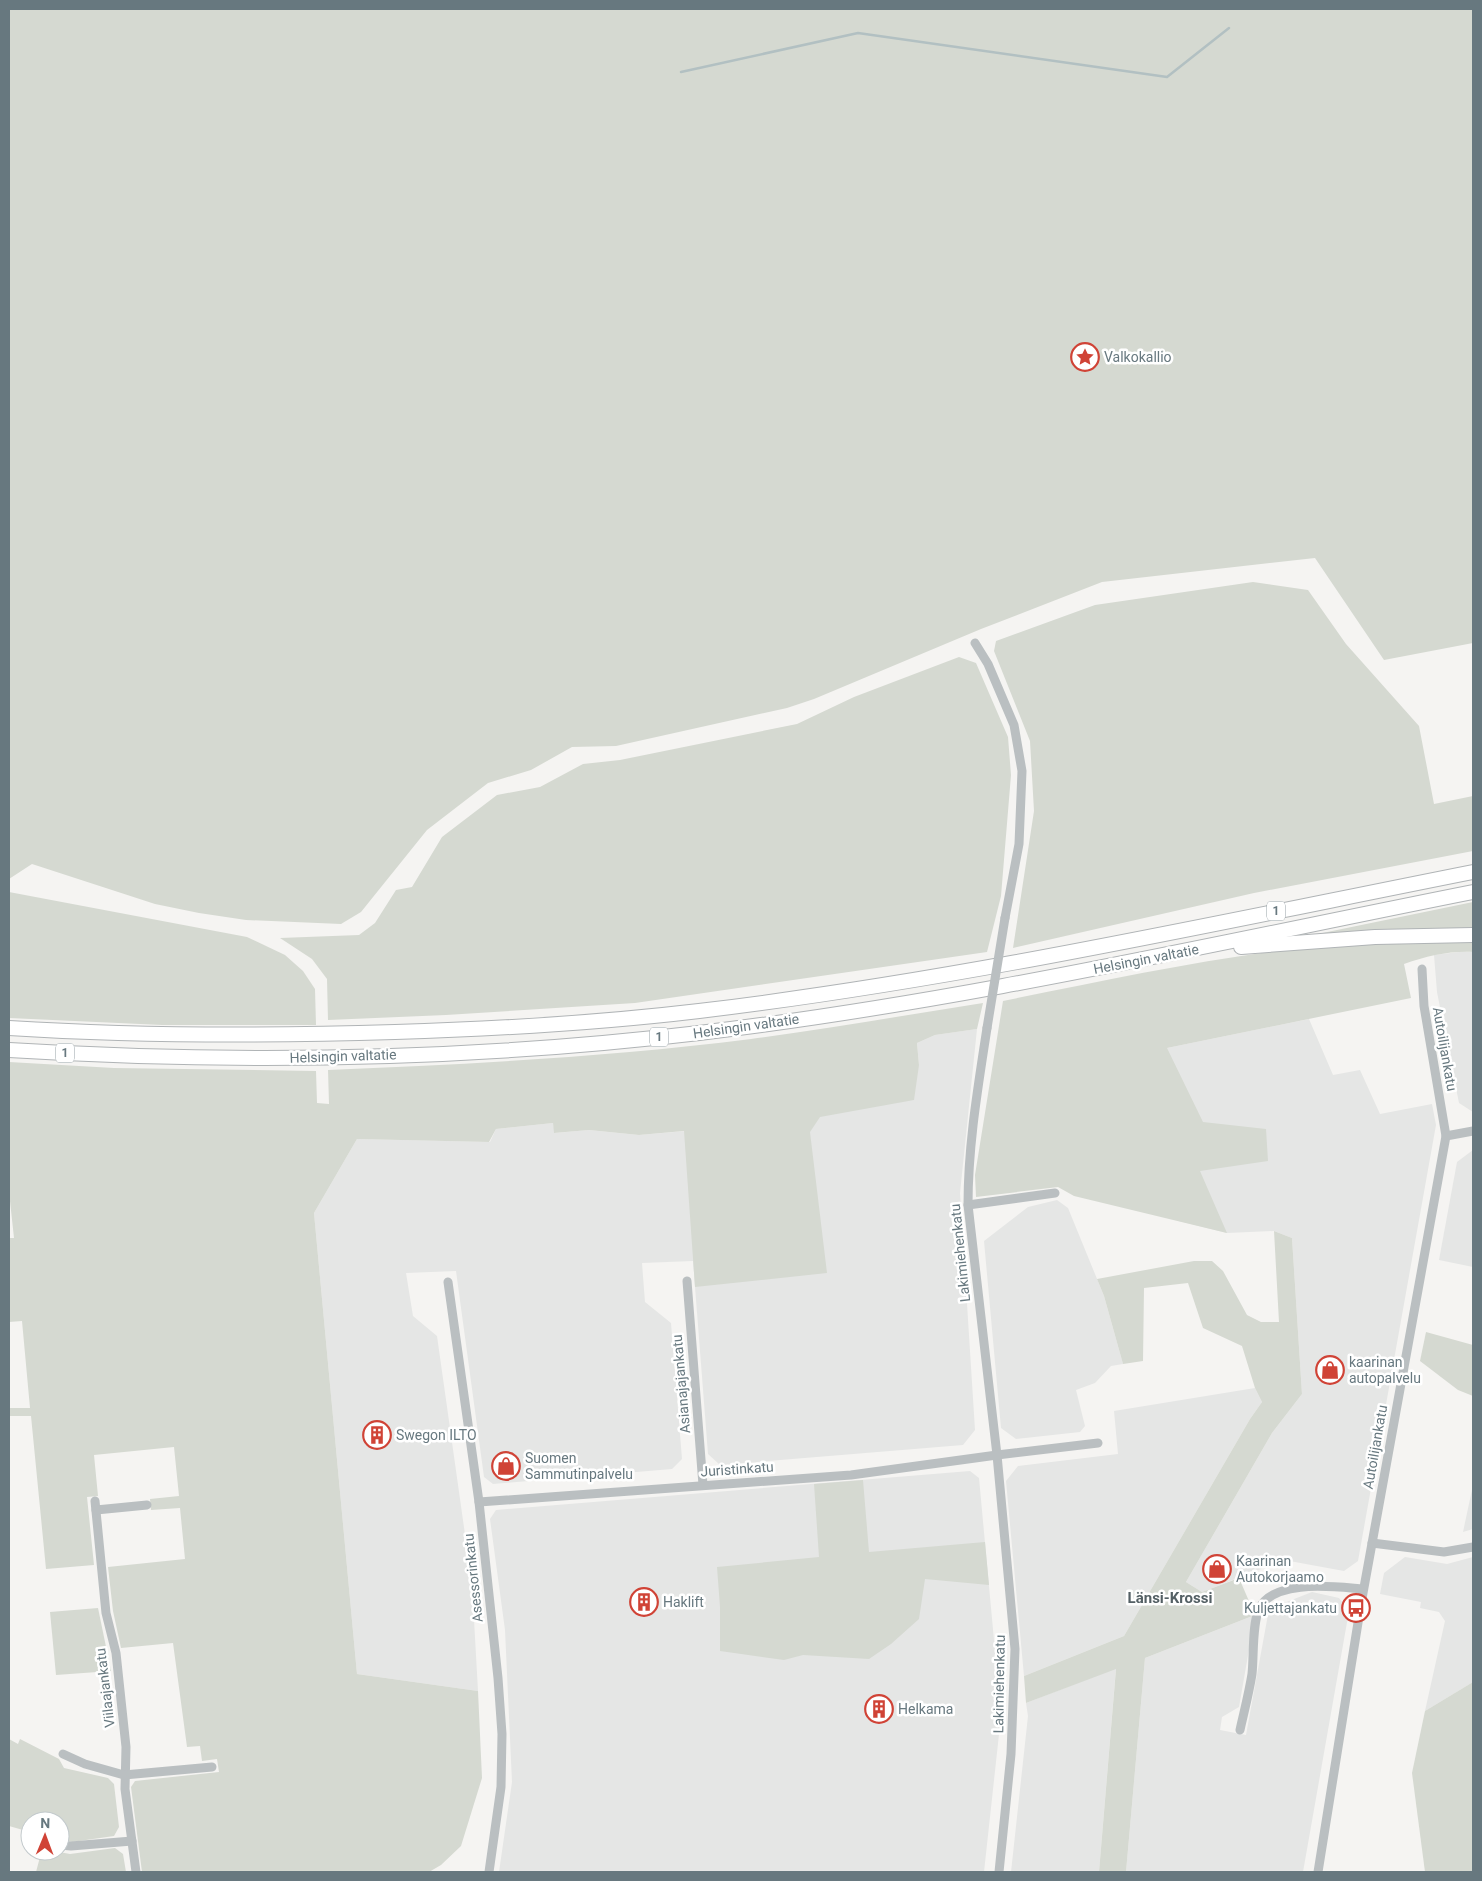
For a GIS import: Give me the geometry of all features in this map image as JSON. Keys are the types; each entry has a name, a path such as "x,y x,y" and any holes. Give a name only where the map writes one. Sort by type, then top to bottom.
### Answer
{"highway":[{"name":"Helsingin valtatie","path":"9,1028 181,1035 314,1035 468,1030 697,1011 847,991 958,973 1473,872"},
{"name":"Helsingin valtatie","path":"9,1050 252,1058 397,1055 592,1043 699,1032 960,995 1473,892"},
{"path":"1190,950 1375,936 1473,935"}],"street":[{"name":"Lakimiehenkatu","path":"975,643 988,664 1014,725 1022,771 1019,844 987,1028 968,1165 968,1205 997,1455 1016,1649 1011,1754 998,1872"},
{"name":"Autoilijankatu","path":"1318,1872 1363,1589 1446,1136 1424,1006 1422,969"},
{"path":"1446,1136 1473,1131"},
{"path":"968,1205 1055,1193"},
{"name":"Asessorinkatu","path":"448,1282 479,1502 498,1678 502,1734 501,1787 489,1872"},
{"name":"Asianajajankatu","path":"687,1282 703,1485"},
{"name":"Juristinkatu","path":"479,1502 851,1475 1098,1443"},
{"name":"Viilaajankatu","path":"136,1872 124,1775 126,1747 116,1653 106,1613 95,1506 147,1505"},
{"path":"1372,1543 1444,1552 1473,1547"},
{"path":"1240,1730 1252,1675 1257,1618 1264,1602 1275,1595 1311,1585 1363,1589"},
{"path":"63,1754 85,1764 124,1775 212,1767"},
{"path":"70,1846 132,1841"}],"shaded area":[{"path":"9,9 1473,9 1473,643 1384,660 1315,558 1102,582 981,629 814,699 787,708 616,746 572,747 531,770 488,783 427,830 361,912 341,924 246,920 199,913 155,904 32,864 9,879"},
{"path":"1253,582 1308,590 1346,644 1419,726 1434,804 1473,796 1473,851 1254,893 1013,948 1034,811 1030,741 994,651 996,641 1095,605"},
{"path":"959,657 976,663 1008,737 1011,775 1001,896 987,952 635,1003 446,1015 328,1020 327,979 312,959 280,938 359,935 375,923 396,890 412,887 442,837 497,795 540,787 583,764 620,760 797,724 854,697"},
{"path":"9,892 247,937 285,955 303,971 315,989 316,1025 162,1025 9,1018"},
{"path":"1473,902 1473,931 1303,937"},
{"path":"1473,940 1473,952 1455,952 1404,964 1411,998 1167,1048 1203,1122 1266,1129 1268,1161 1200,1171 1227,1233 1074,1196 1058,1187 976,1197 975,1175 1003,1001 1187,965 1299,948 1386,941"},
{"path":"1473,952 1473,1112 1459,1103 1437,992 1434,955"},
{"path":"983,1003 977,1029 935,1035 917,1043 919,1065 914,1100 820,1117 810,1132 827,1273 695,1287 684,1131 639,1135 589,1130 554,1133 553,1123 496,1129 489,1142 357,1139 314,1213 357,1674 478,1691 482,1778 461,1846 441,1865 429,1872 142,1872 131,1787 135,1781 219,1772 217,1759 202,1761 200,1746 187,1747 173,1643 121,1648 113,1611 108,1567 185,1559 180,1508 151,1510 150,1499 179,1496 174,1447 94,1455 98,1496 87,1497 94,1565 46,1569 31,1416 9,1416 9,1408 30,1408 22,1321 9,1322 9,1238 14,1238 9,1192 9,1062 114,1068 316,1071 317,1103 329,1104 328,1070 540,1059 645,1051 809,1031"},
{"path":"1309,1019 1333,1075 1360,1070 1380,1114 1432,1104 1436,1125 1358,1561 1344,1571 1284,1560 1202,1592 1186,1582 1272,1433 1302,1394 1292,1238 1274,1231 1227,1233 1179,1221 1167,1048"},
{"path":"977,1029 960,1193 975,1430 963,1445 720,1465 708,1454 693,1261 642,1263 645,1302 671,1323 682,1459 672,1469 493,1484 484,1477 456,1271 406,1273 413,1316 437,1336 472,1584 478,1691 357,1674 314,1213 357,1139 490,1142 496,1129 553,1123 555,1133 589,1130 639,1135 770,1124 919,1065 917,1043 935,1035"},
{"path":"1473,1150 1473,1267 1439,1260 1457,1162"},
{"path":"1057,1200 1068,1208 1104,1296 1123,1364 1111,1366 1095,1383 1076,1390 1085,1426 1080,1432 1016,1439 1001,1428 984,1241 1028,1207"},
{"path":"1274,1231 1292,1238 1302,1394 1272,1433 1186,1582 1202,1592 1239,1578 1255,1615 1145,1658 1126,1872 1099,1872 1116,1669 1026,1703 1024,1676 1124,1636 1250,1419 1262,1402 1255,1388 1242,1346 1203,1328 1188,1283 1144,1288 1143,1361 1123,1364 1104,1296 1097,1279 1194,1261 1212,1261 1223,1271 1247,1315 1261,1322 1279,1322"},
{"path":"1426,1332 1473,1345 1473,1396 1458,1390 1420,1361"},
{"path":"1255,1388 1262,1402 1250,1419 1124,1636 1024,1676 1006,1481 1018,1466 1118,1454 1114,1411"},
{"path":"970,1471 979,1478 1001,1716 984,1872 499,1872 512,1782 505,1630 490,1519 496,1510"},
{"path":"863,1480 869,1552 985,1542 989,1585 925,1579 919,1619 891,1644 869,1659 803,1655 784,1660 720,1651 720,1607 717,1567 819,1557 814,1484"},
{"path":"1473,1485 1473,1529 1463,1532"},
{"path":"1405,1557 1447,1564 1473,1557 1473,1682 1425,1711 1445,1621 1439,1612 1420,1608 1421,1602 1380,1594 1384,1573"},
{"path":"1312,1592 1339,1598 1349,1611 1303,1872 1126,1872 1145,1658 1255,1615 1239,1707 1222,1717 1220,1730 1246,1735 1269,1609"},
{"path":"98,1608 111,1671 56,1675 50,1612"},
{"path":"1116,1668 1099,1872 1011,1872 1028,1716 1026,1703"},
{"path":"1473,1682 1473,1872 1425,1872 1412,1773 1425,1711"},
{"path":"9,1739 18,1744 20,1739 59,1759 64,1768 108,1778 114,1784 119,1827 114,1836 70,1841 70,1811 20,1811 20,1829 9,1826"},
{"path":"115,1848 123,1854 126,1872 36,1872 39,1861 70,1861 70,1854"}],"waterway":[{"path":"681,72 858,33 1167,77 1229,28"}],"place":[{"name":"Valkokallio","path":"1085,357"},
{"name":"kaarinan autopalvelu","path":"1330,1370"},
{"name":"Swegon ILTO","path":"377,1435"},
{"name":"Suomen Sammutinpalvelu","path":"506,1466"},
{"name":"Kaarinan Autokorjaamo","path":"1217,1569"},
{"name":"Haklift","path":"644,1602"},
{"name":"Kuljettajankatu","path":"1356,1608"},
{"name":"Helkama","path":"879,1709"}],"district":[{"name":"Länsi-Krossi","path":"1170,1598"}]}
